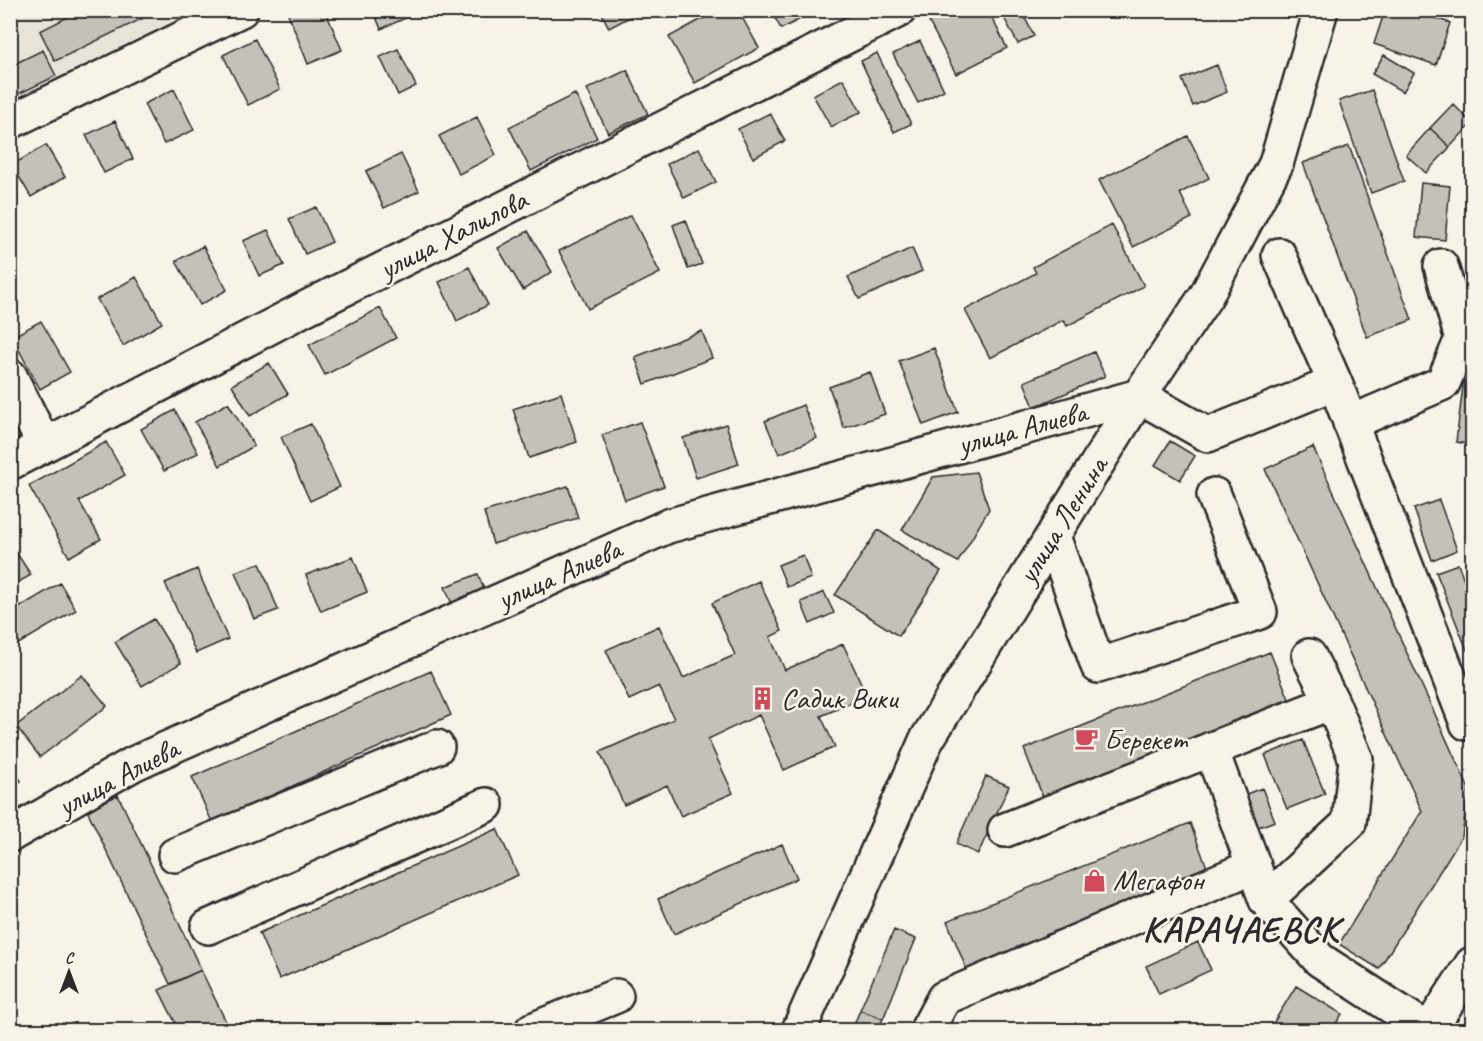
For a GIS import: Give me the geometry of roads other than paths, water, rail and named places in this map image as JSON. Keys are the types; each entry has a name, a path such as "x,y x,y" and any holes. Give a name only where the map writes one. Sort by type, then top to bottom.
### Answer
{"street":[{"path":"10,122 240,10"},
{"name":"улица Халилова","path":"10,463 304,309 899,10"},
{"name":"улица Ленина","path":"799,1030 926,741 1140,396 1206,296 1276,164 1322,10"},
{"path":"1279,255 1335,383 1467,723"},
{"path":"1350,423 1443,383 1462,339 1441,266"},
{"path":"10,376 44,446"},
{"path":"1140,396 1208,435 1335,383"},
{"name":"улица Алиева","path":"10,836 141,760 668,525 1140,396"},
{"path":"1053,536 1098,666 1260,612 1214,495"},
{"path":"1266,900 1349,823 1356,759 1332,702 1309,656"},
{"path":"1005,830 1332,702"},
{"path":"175,855 437,747"},
{"path":"1211,749 1266,900 1320,960 1428,1030 1473,964"},
{"path":"208,927 486,806"},
{"path":"927,1030 944,998 1254,866"},
{"path":"532,1030 616,996"}],"place":[{"name":"Садик Вики","path":"763,698"},
{"name":"Берекет","path":"1086,739"},
{"name":"Мегафон","path":"1095,880"}],"district":[{"name":"КАРАЧАЕВСК","path":"1241,928"}]}
